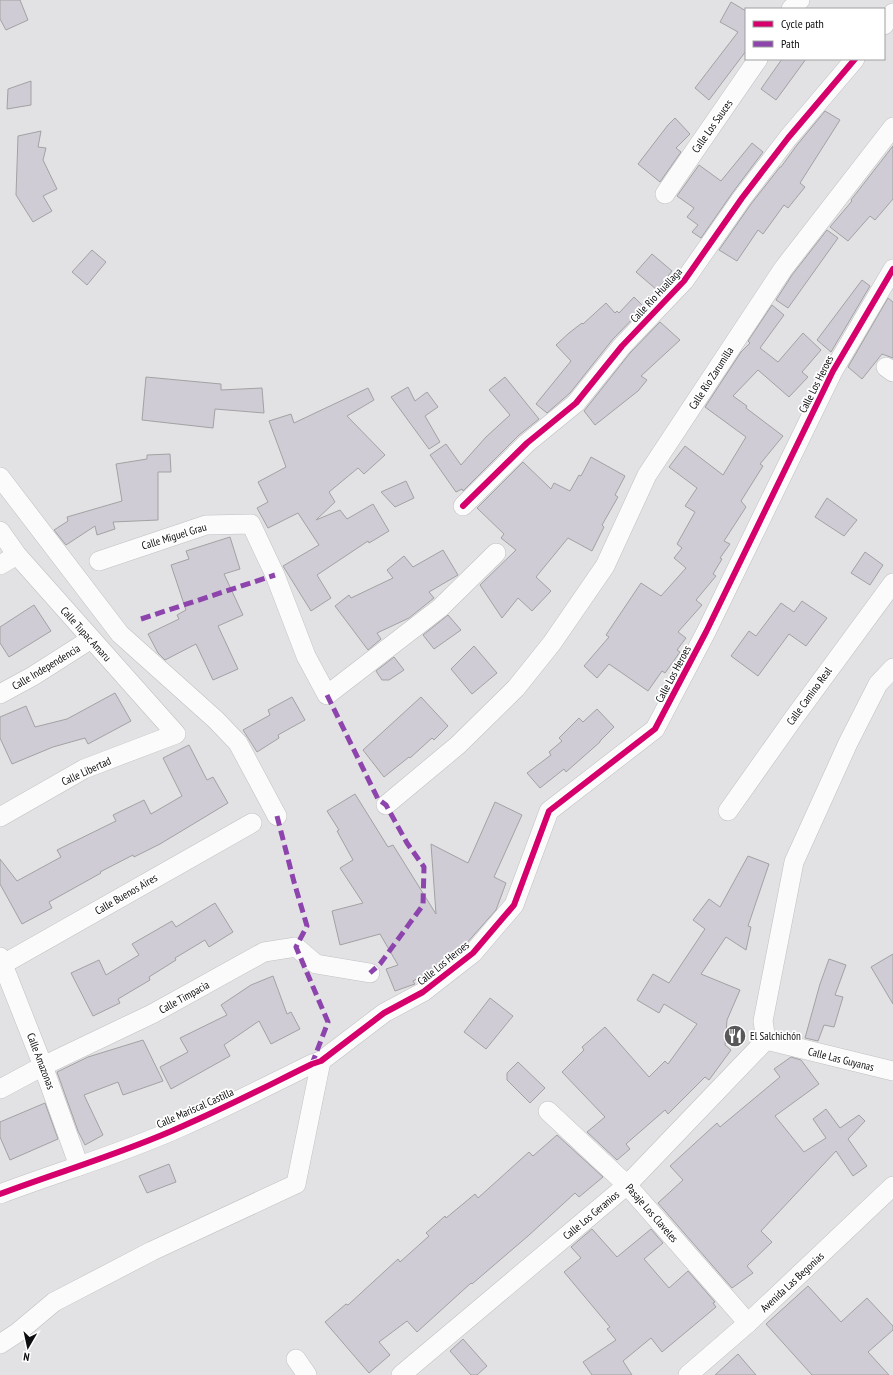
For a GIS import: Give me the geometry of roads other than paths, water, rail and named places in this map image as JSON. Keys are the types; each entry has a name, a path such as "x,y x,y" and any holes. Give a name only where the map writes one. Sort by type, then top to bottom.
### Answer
{"street":[{"path":"792,8 800,0"},
{"path":"885,24 893,13"},
{"name":"Calle Los Sauces","path":"665,194 757,60"},
{"name":"Calle Rio Huallaga","path":"463,506 527,444 576,403 622,346 684,281 746,192 788,138 855,60"},
{"name":"Calle Rio Zarumilla","path":"386,805 458,745 516,688 552,643 605,566 647,475 778,276 893,128"},
{"name":"Calle Los Heroes","path":"384,1013 423,992 473,953 514,905 549,811 655,729 706,632 833,371 893,269"},
{"path":"0,477 120,634 216,720 238,743 277,816"},
{"name":"Calle Miguel Grau","path":"99,561 206,525 251,524 275,575 306,656 327,695 440,608 496,553"},
{"name":"Calle Tupac Amaru","path":"0,531 17,555 176,734"},
{"path":"0,565 17,555"},
{"name":"Calle Camino Real","path":"728,811 793,719 893,583"},
{"name":"Calle Independencia","path":"0,694 33,676 91,639"},
{"path":"766,1040 763,1021 794,862 848,743 878,684 893,668"},
{"name":"Calle Libertad","path":"0,817 84,769 176,734"},
{"name":"Calle Buenos Aires","path":"1,963 252,823"},
{"name":"Calle Timpacia","path":"0,1089 43,1066 152,1014 264,952 296,948 316,964 370,973"},
{"name":"Calle Amazonas","path":"1,963 43,1066 79,1166"},
{"name":"Calle Mariscal Castilla","path":"0,1194 183,1127 312,1064 321,1062 384,1013"},
{"name":"Calle Las Guyanas","path":"766,1040 893,1071"},
{"name":"Calle Los Geranios","path":"401,1375 627,1184 766,1040"},
{"path":"0,1344 17,1333 54,1302 152,1252 296,1184 321,1062"},
{"name":"Pasaje Los Claveles","path":"548,1111 627,1184 748,1323"},
{"name":"Avenida Las Begonias","path":"688,1375 748,1323 893,1186"},
{"path":"296,1359 307,1375"}],"place":[{"name":"El Salchichón","path":"735,1036"}]}
